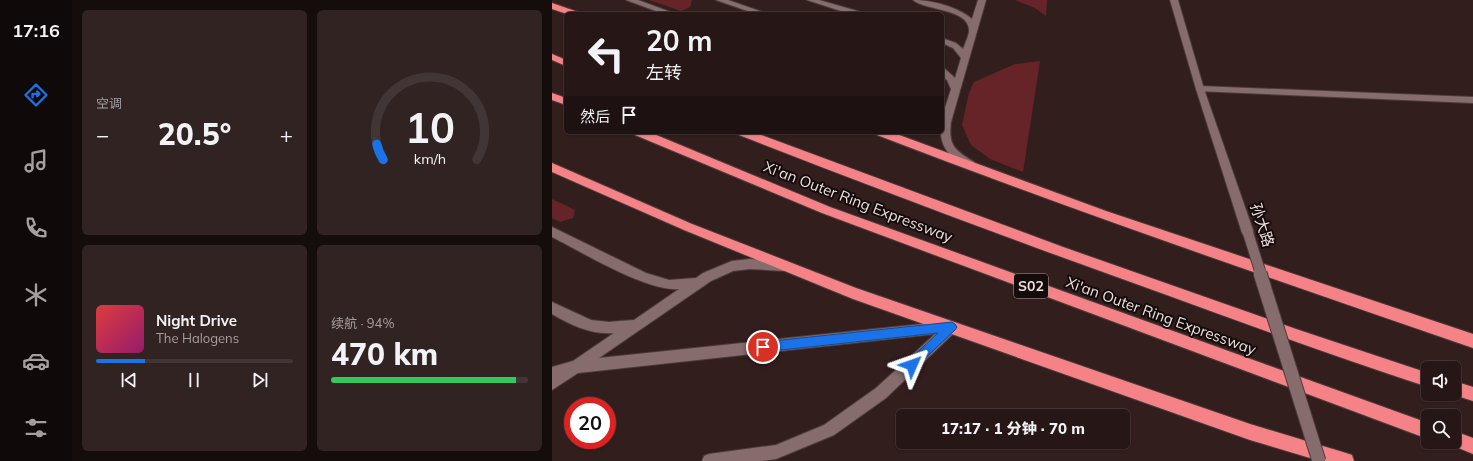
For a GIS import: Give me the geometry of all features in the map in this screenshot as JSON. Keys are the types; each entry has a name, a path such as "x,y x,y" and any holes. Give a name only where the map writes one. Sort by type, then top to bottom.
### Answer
{"highway":[{"path":"552,6 569,12"},
{"path":"552,57 564,62"},
{"path":"552,96 564,101"},
{"name":"Xi'an Outer Ring Expressway","path":"643,134 826,210 1421,428"},
{"name":"Xi'an Outer Ring Expressway","path":"748,134 852,175 1087,262 1349,355 1421,378"},
{"path":"887,134 979,171 1182,243 1473,341"},
{"path":"552,167 688,227 853,293 1250,432 1346,461"},
{"path":"1461,390 1473,394"},
{"path":"1461,442 1473,446"}],"street":[{"path":"630,0 666,12"},
{"path":"720,0 758,12"},
{"path":"811,0 851,12"},
{"path":"917,0 962,14 970,21 973,31"},
{"path":"979,171 957,156 947,146 944,135 946,122 982,0"},
{"name":"孙大路","path":"1174,0 1200,89 1248,233 1319,461"},
{"path":"944,41 960,49 965,59"},
{"path":"944,73 950,78 956,89"},
{"path":"1200,89 1473,100"},
{"path":"944,118 946,122"},
{"path":"552,232 643,277 669,285 699,283"},
{"path":"552,383 699,283 732,266 750,264 786,266"},
{"path":"552,308 575,321 595,327 612,329 638,324"},
{"path":"552,373 575,367 952,327"},
{"path":"709,461 776,452 828,430 882,393 952,327"}],"shaded area":[{"path":"649,0 692,0 690,7 681,11"},
{"path":"1015,0 1047,0 1046,16 1035,8"},
{"path":"1040,61 1023,172 990,159 971,145 962,125 969,93 974,82 1015,64"},
{"path":"552,199 575,210 573,218 560,222 552,218"}],"route":[{"path":"763,347 952,327 912,365"}]}
